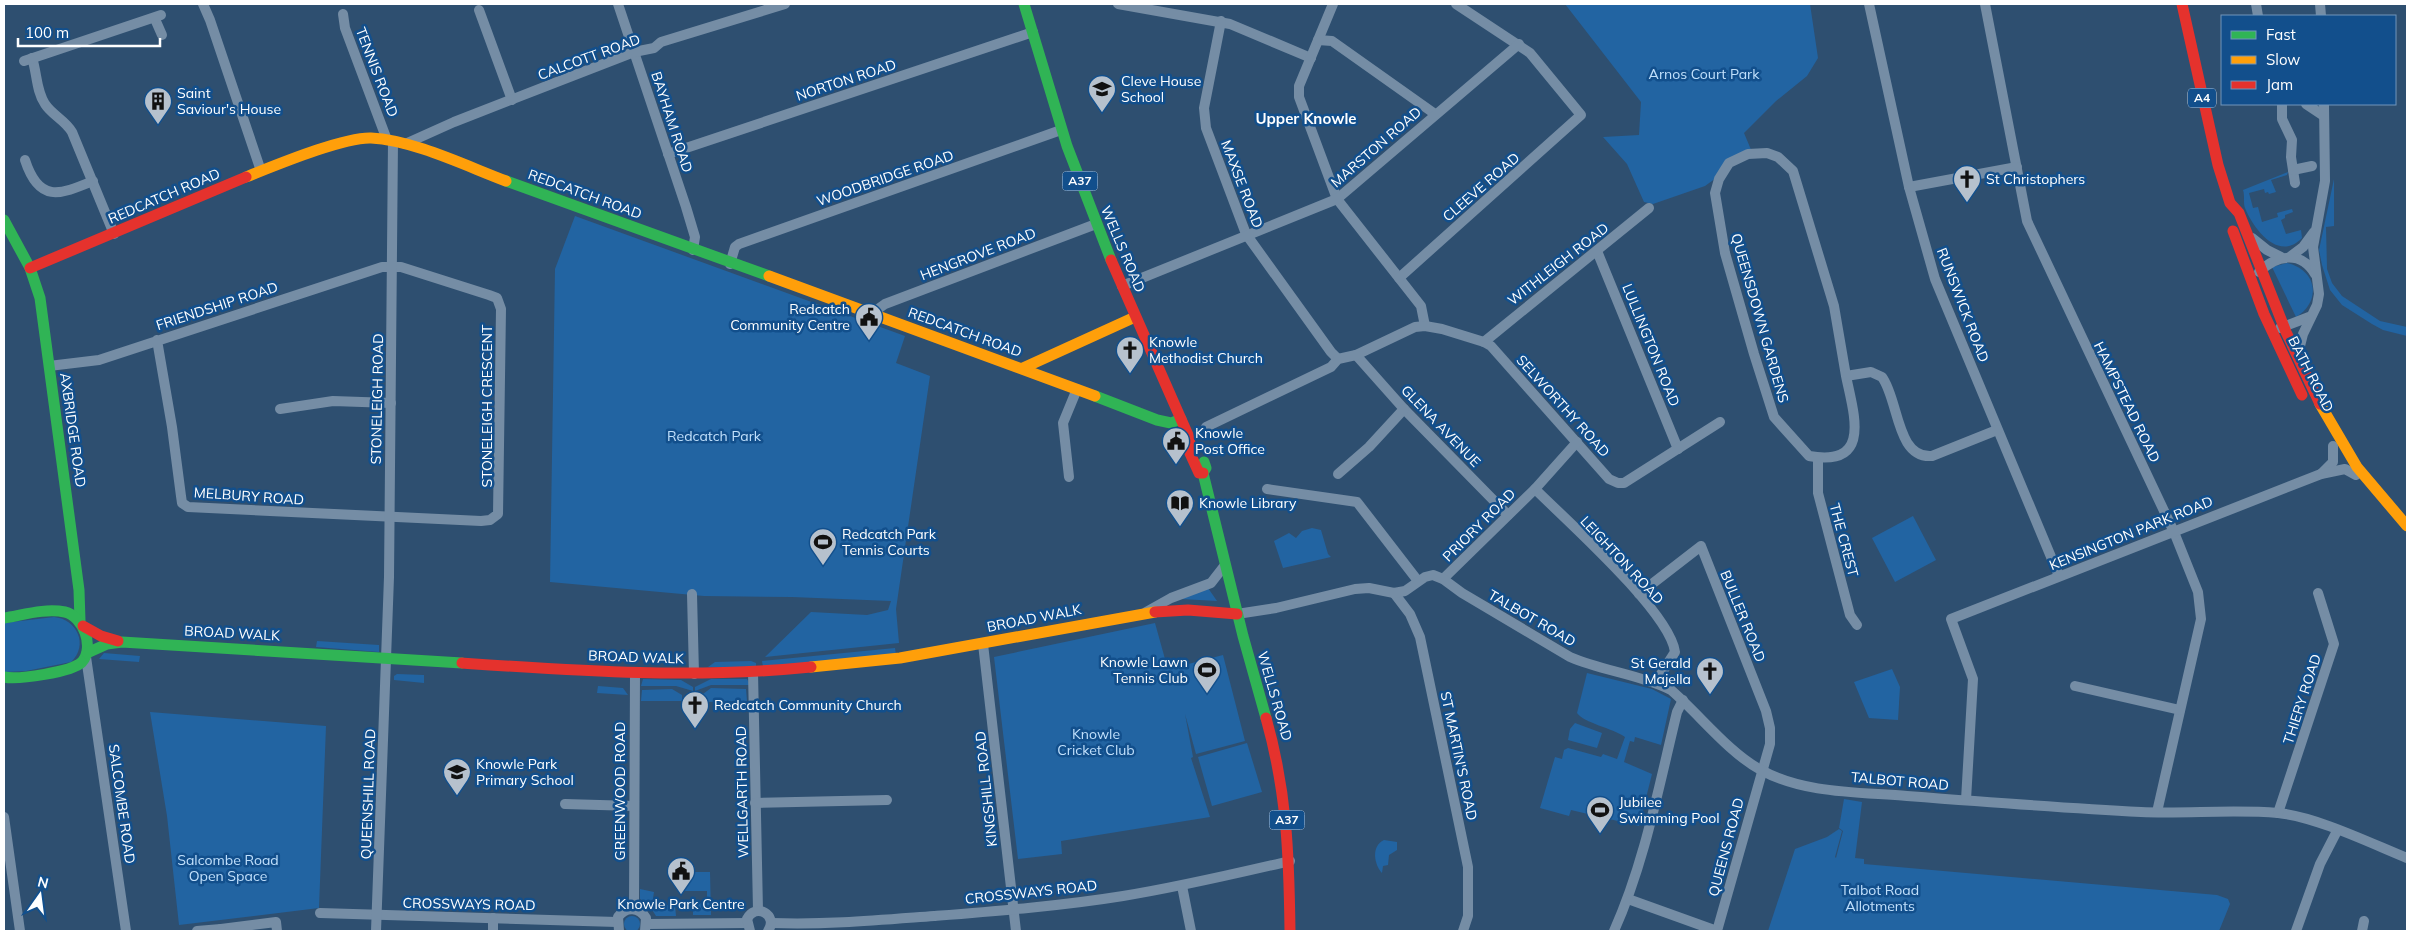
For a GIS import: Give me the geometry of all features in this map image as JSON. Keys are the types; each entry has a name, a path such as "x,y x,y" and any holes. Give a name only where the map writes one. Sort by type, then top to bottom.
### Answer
{"main road":[{"name":"WELLS ROAD","path":"1024,4 1061,130 1096,224 1181,419 1190,443 1188,448 1194,464 1199,473 1203,473 1237,614 1275,751 1285,805 1290,861 1290,931"},
{"name":"BATH ROAD","path":"2182,4 2218,165 2230,203 2230,223 2249,279 2257,292 2272,331 2303,397 2333,446 2356,475 2407,526"},
{"name":"REDCATCH ROAD","path":"30,268 261,171 349,141 370,138 390,140 1023,368 1157,420 1171,423 1181,419"},
{"name":"BATH ROAD","path":"2230,203 2239,213 2260,270 2284,326 2342,446 2407,537"},
{"path":"4,220 30,268"},
{"name":"AXBRIDGE ROAD","path":"30,268 40,298 82,624"},
{"path":"1023,368 1135,317"},
{"path":"1040,359 1037,367 1043,376"},
{"path":"4,618 58,612 72,606 79,597"},
{"name":"BROAD WALK","path":"67,670 82,663 86,655 107,644 122,642 635,674 753,672 854,664 983,644 1145,613 1188,610 1237,614"},
{"name":"BROAD WALK","path":"58,612 69,612 82,624 101,636 122,642"},
{"path":"82,624 86,655"},
{"path":"5,678 67,670"}],"street":[{"path":"203,4 261,171"},
{"name":"BAYHAM ROAD","path":"618,4 695,237 693,250"},
{"name":"CALCOTT ROAD","path":"405,144 454,122 634,52 654,48 662,42 785,4"},
{"path":"1118,4 1221,21 1310,58"},
{"path":"1333,4 1298,92 1337,199 1421,306 1425,326"},
{"path":"1456,4 1519,44"},
{"name":"RUNSWICK ROAD","path":"1869,4 1909,187 1935,279 2059,576"},
{"name":"HAMPSTEAD ROAD","path":"1985,4 2027,220 2174,532 2198,592 2201,619 2157,812"},
{"path":"479,10 512,100"},
{"name":"TENNIS ROAD","path":"343,14 345,28 390,140"},
{"path":"114,234 66,122 52,112 43,101 28,59 158,17 162,34"},
{"name":"MAXSE ROAD","path":"1221,21 1204,118 1246,234 1330,352 1338,359"},
{"name":"NORTON ROAD","path":"668,154 1033,32"},
{"path":"1318,40 1332,41 1435,114"},
{"name":"MARSTON ROAD","path":"1122,286 1246,234 1337,199 1519,44"},
{"name":"CLEEVE ROAD","path":"1399,278 1581,115 1530,53 1519,44"},
{"path":"2282,105 2282,119 2292,140 2291,157 2295,183"},
{"path":"2308,105 2324,116"},
{"path":"2298,357 2309,317 2317,305 2319,294 2315,275 2313,247 2325,181 2324,105"},
{"name":"WOODBRIDGE ROAD","path":"730,264 735,247 739,244 1061,130"},
{"name":"STONELEIGH ROAD","path":"386,657 391,403 392,266 390,140"},
{"name":"QUEENSDOWN GARDENS","path":"1753,153 1767,153 1787,163 1797,178 1834,306 1846,376 1856,426 1854,442 1845,453 1837,457 1818,458 1809,456 1800,449 1774,417 1725,253 1715,193 1723,171 1735,160 1753,153"},
{"path":"25,160 37,185 48,192 56,194 66,192 93,182"},
{"path":"2293,170 2312,166"},
{"path":"1909,187 2017,167"},
{"name":"WITHLEIGH ROAD","path":"1484,342 1486,338 1649,208"},
{"name":"HENGROVE ROAD","path":"874,315 885,304 1096,224"},
{"path":"2245,230 2257,243 2286,257 2308,264 2315,275"},
{"path":"2257,292 2258,272 2303,248 2316,230"},
{"name":"LULLINGTON ROAD","path":"1597,251 1678,449"},
{"name":"FRIENDSHIP ROAD","path":"49,366 99,360 382,267 392,266"},
{"name":"STONELEIGH CRESCENT","path":"390,518 481,521 495,518 500,508 502,309 497,298 392,266"},
{"path":"2272,331 2309,317"},
{"path":"1206,427 1331,367 1338,359 1356,355 1406,330 1425,326 1484,342"},
{"name":"MELBURY ROAD","path":"157,340 172,427 180,496 182,503 188,508 390,518"},
{"name":"SELWORTHY ROAD","path":"1484,342 1496,351 1609,479 1618,483 1624,483 1678,449"},
{"name":"GLENA AVENUE","path":"1356,355 1404,409 1508,515"},
{"path":"1846,376 1871,372 1882,377 1908,447 1923,456 1936,454 1997,430"},
{"path":"1069,476 1063,423 1077,389"},
{"path":"280,409 333,401 391,403"},
{"path":"1338,474 1369,447 1404,409"},
{"path":"1678,449 1720,422"},
{"name":"PRIORY ROAD","path":"1394,593 1405,591 1418,581 1433,575 1443,579 1535,489 1578,442"},
{"path":"2321,474 2333,462 2333,446"},
{"name":"THE CREST","path":"1818,458 1818,493 1850,615 1858,625"},
{"name":"KENSINGTON PARK ROAD","path":"1966,800 1973,679 1951,619 2321,474 2345,469 2356,475"},
{"path":"1267,489 1357,502 1418,581"},
{"name":"LEIGHTON ROAD","path":"1535,489 1640,594 1664,625 1675,647 1672,658 1656,682"},
{"name":"BULLER ROAD","path":"1640,594 1701,546 1766,711 1770,728 1770,744 1762,770"},
{"name":"BROAD WALK","path":"1145,613 1171,598 1211,583 1225,565"},
{"name":"TALBOT ROAD","path":"1443,579 1462,593 1570,657 1588,665 1656,682 1671,690 1744,759 1762,770 1787,781 1815,787 1966,800 2157,812 2282,814 2302,817 2407,858"},
{"path":"1237,614 1276,608 1355,589 1369,588 1394,593"},
{"name":"ST MARTIN'S ROAD","path":"1394,593 1410,614 1420,637 1468,867 1468,916 1463,931"},
{"name":"THIERY ROAD","path":"2282,814 2334,644 2318,593"},
{"path":"692,594 694,674"},
{"name":"KINGSHILL ROAD","path":"983,644 1016,931"},
{"name":"SALCOMBE ROAD","path":"86,655 126,931"},
{"name":"QUEENSHILL ROAD","path":"376,931 386,657"},
{"path":"67,670 82,673 91,681"},
{"name":"WELLGARTH ROAD","path":"753,672 758,910"},
{"name":"GREENWOOD ROAD","path":"634,909 635,674"},
{"path":"2076,686 2180,710"},
{"path":"1614,931 1628,899 1677,712 1683,700"},
{"name":"QUEENS ROAD","path":"1717,931 1762,770"},
{"path":"755,803 887,800"},
{"path":"565,804 634,806"},
{"path":"4,817 20,931"},
{"path":"2296,931 2320,864 2337,831"},
{"name":"CROSSWAYS ROAD","path":"770,927 1014,910 1182,886 1290,861"},
{"path":"1182,886 1191,931"},
{"path":"1628,899 1717,931"},
{"path":"618,927 625,911 634,909 643,914 646,928 748,927 751,913 758,910 769,915 770,927"},
{"name":"CROSSWAYS ROAD","path":"320,912 493,918 618,927"},
{"path":"493,918 493,931"},
{"path":"893,919 894,931"},
{"path":"197,931 221,930 276,922 278,931"}],"green space":[{"name":"Arnos Court Park","path":"1565,4 1810,4 1818,58 1807,76 1776,101 1744,133 1752,152 1705,186 1653,204 1644,202 1627,164 1603,137 1639,135 1641,102"},
{"path":"2288,172 2287,175 2271,180 2276,192 2265,193 2264,189 2249,193 2253,208 2258,207 2262,222 2278,217 2277,213 2292,209 2293,212 2285,215 2285,218 2281,220 2286,234 2301,230 2302,238 2293,245 2285,247 2276,245 2268,240 2254,225 2245,208 2243,190"},
{"path":"2334,179 2334,226 2326,227 2327,269 2332,283 2342,296 2380,321 2407,327 2407,336 2383,330 2372,324 2342,305 2330,290 2319,250"},
{"name":"Redcatch Park","path":"575,216 905,336 896,363 930,376 896,609 899,643 765,657 811,612 867,615 888,610 891,601 704,596 550,582 555,269"},
{"path":"2287,263 2305,272 2310,279 2312,287 2310,303 2296,317 2272,267"},
{"path":"1913,516 1936,560 1895,582 1872,538"},
{"path":"1312,528 1321,530 1328,554 1331,557 1283,568 1274,541 1289,533 1296,538 1302,531"},
{"path":"1208,588 1217,601 1181,599"},
{"path":"54,617 69,622 78,634 79,648 71,662 26,671 4,672 4,623"},
{"name":"Knowle Cricket Club","path":"1155,623 1165,659 1171,658 1173,668 1223,655 1245,741 1196,754 1185,714 1193,757 1191,758 1210,817 1061,841 1062,854 1018,859 994,657"},
{"path":"317,641 379,645 379,652 316,647"},
{"path":"895,648 896,655 763,667 762,661"},
{"path":"104,653 140,656 139,662 99,659"},
{"path":"751,661 756,663 756,667 708,667 715,662"},
{"path":"1892,669 1900,687 1898,720 1869,718 1854,682"},
{"path":"1587,673 1652,689 1671,699 1661,745 1635,737 1634,742 1630,741 1624,762 1652,774 1639,826 1571,810 1569,816 1540,808 1555,757 1562,759 1564,750 1568,748 1601,757 1603,754 1617,759 1625,737 1586,720 1577,713"},
{"path":"397,674 424,675 424,683 394,680 394,676"},
{"path":"643,679 681,680 693,687 693,691 676,686 641,686"},
{"path":"711,679 747,679 750,685 711,685 695,691 695,687"},
{"path":"598,686 623,688 628,695 597,693"},
{"path":"711,688 746,689 747,701 703,702 703,694"},
{"path":"672,689 682,695 682,701 641,701 642,690"},
{"name":"Salcombe Road Open Space","path":"150,712 326,726 319,908 179,925 167,816"},
{"path":"1575,723 1602,733 1597,748 1568,740 1570,729"},
{"path":"1247,743 1262,792 1212,806 1198,757"},
{"name":"Talbot Road Allotments","path":"1844,799 1862,802 1855,858 1864,859 1864,864 2217,895 2228,899 2230,904 2219,931 1768,931 1795,849 1827,837 1839,829 1842,831 1836,858 1843,831 1839,828"},
{"path":"1384,840 1397,842 1397,850 1389,855 1388,865 1383,866 1382,873 1377,865 1375,855 1377,846"},
{"path":"684,872 710,872 711,915 693,915 693,903 707,903 707,891 685,891"},
{"path":"640,889 654,892 652,905 675,905 676,916 656,916 649,905 640,899"},
{"path":"632,916 638,918 640,924 638,930 632,932 626,930 624,924 626,918"}],"traffic: fast":[{"path":"1024,4 1067,146 1111,260"},
{"path":"506,181 769,276"},
{"path":"4,220 30,268 40,298 79,590 80,621"},
{"path":"1095,396 1157,420 1171,423 1181,419"},
{"path":"1204,462 1206,468 1203,473 1243,636 1266,718"},
{"path":"4,618 42,611 65,612 77,619 82,626 87,641 86,656 76,666 57,672 32,676 4,677"},
{"path":"87,653 107,644 122,642 462,663"}],"traffic: slow":[{"path":"246,177 327,147 371,138 404,143 457,161 506,181"},
{"path":"769,276 1095,396"},
{"path":"1023,368 1135,317"},
{"path":"2320,404 2357,467 2407,526"},
{"path":"811,667 900,658 1155,612"}],"traffic: jam":[{"path":"2182,4 2218,165 2230,203 2239,213 2286,332 2320,404"},
{"path":"30,268 246,177"},
{"path":"2233,231 2264,314 2302,395"},
{"path":"1111,260 1188,435 1190,443 1188,449 1199,473 1203,473"},
{"path":"1155,612 1188,610 1237,614"},
{"path":"83,626 101,636 118,641"},
{"path":"462,663 593,671 680,673 767,671 811,667"},
{"path":"1266,718 1273,745 1286,824 1290,931"}],"place":[{"name":"Cleve House School","path":"1102,113"},
{"name":"Saint Saviour's House","path":"158,125"},
{"name":"St Christophers","path":"1967,203"},
{"name":"Redcatch Community Centre","path":"869,341"},
{"name":"Knowle Methodist Church","path":"1130,374"},
{"name":"Knowle Post Office","path":"1176,465"},
{"name":"Knowle Library","path":"1180,527"},
{"name":"Redcatch Park Tennis Courts","path":"823,566"},
{"name":"Knowle Lawn Tennis Club","path":"1207,694"},
{"name":"St Gerald Majella","path":"1710,695"},
{"name":"Redcatch Community Church","path":"695,729"},
{"name":"Knowle Park Primary School","path":"457,796"},
{"name":"Jubilee Swimming Pool","path":"1600,834"},
{"name":"Knowle Park Centre","path":"681,895"}],"district":[{"name":"Upper Knowle","path":"1306,119"}]}
